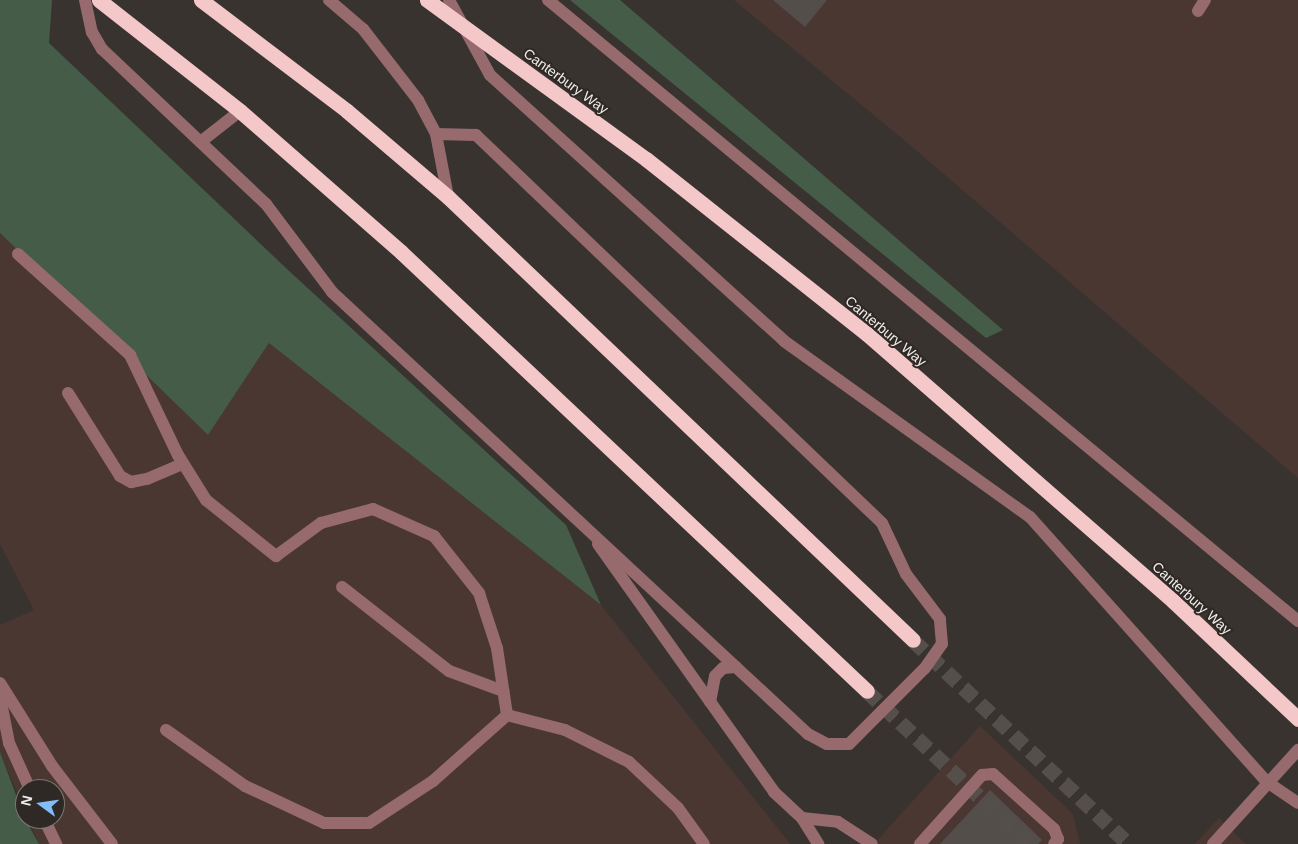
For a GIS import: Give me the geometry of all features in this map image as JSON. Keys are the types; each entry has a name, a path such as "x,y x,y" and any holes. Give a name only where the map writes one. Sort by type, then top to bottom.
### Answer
{"highway":[{"path":"99,0 240,112 401,252 867,691"},
{"path":"201,0 347,111 448,197 913,640"},
{"name":"Canterbury Way","path":"427,0 646,159 867,334 1173,601 1298,718"}],"lane":[{"path":"85,0 92,32 102,49 203,140 266,204 332,292 582,522 808,734 827,744 850,744 925,668 942,644 940,620 906,574 875,516 476,135 436,134"},
{"path":"329,0 394,64 436,134 448,197"},
{"path":"449,0 490,75 784,341 1030,517 1267,782 1298,803"},
{"path":"548,0 1298,621"},
{"path":"203,140 240,112"},
{"path":"18,254 130,354 183,464 206,500 276,556 321,522 373,509 434,536 479,593 497,648 507,715"},
{"path":"68,393 120,476 131,482 147,479 183,464"},
{"path":"582,522 774,792 802,818 818,844"},
{"path":"342,587 449,671 503,691"},
{"path":"710,702 715,676 723,668 736,667"},
{"path":"0,684 52,766 112,844"},
{"path":"0,697 9,743 25,779"},
{"path":"166,730 246,786 324,823 369,823 433,782 507,715"},
{"path":"507,715 565,730 629,762 678,808 704,844"},
{"path":"1213,844 1267,782 1298,750"},
{"path":"920,844 982,775 993,774 1054,829 1058,839 1054,844"},
{"path":"802,818 838,822 872,844"},
{"path":"49,829 56,844"}],"shaded area":[{"path":"734,0 1298,0 1298,478 909,144"},
{"path":"0,233 208,435 269,343 601,605 790,844 39,844 32,829 65,829 65,779 15,779 15,787 0,752 0,625 34,610 0,544"},
{"path":"980,726 1073,814 1080,844 874,844"},
{"path":"1219,818 1246,844 1195,844"}],"green space":[{"path":"0,0 52,0 49,43 288,270 566,525 601,605 269,343 208,435 0,233"},
{"path":"570,0 620,0 1003,330 986,338"},
{"path":"0,752 15,792 15,829 31,829 39,844 0,844"}],"building":[{"path":"773,0 827,0 805,27"},
{"path":"990,790 1042,840 1038,844 940,844"}],"tunnel":[{"path":"913,640 1129,844"},
{"path":"867,691 1030,844"}]}
